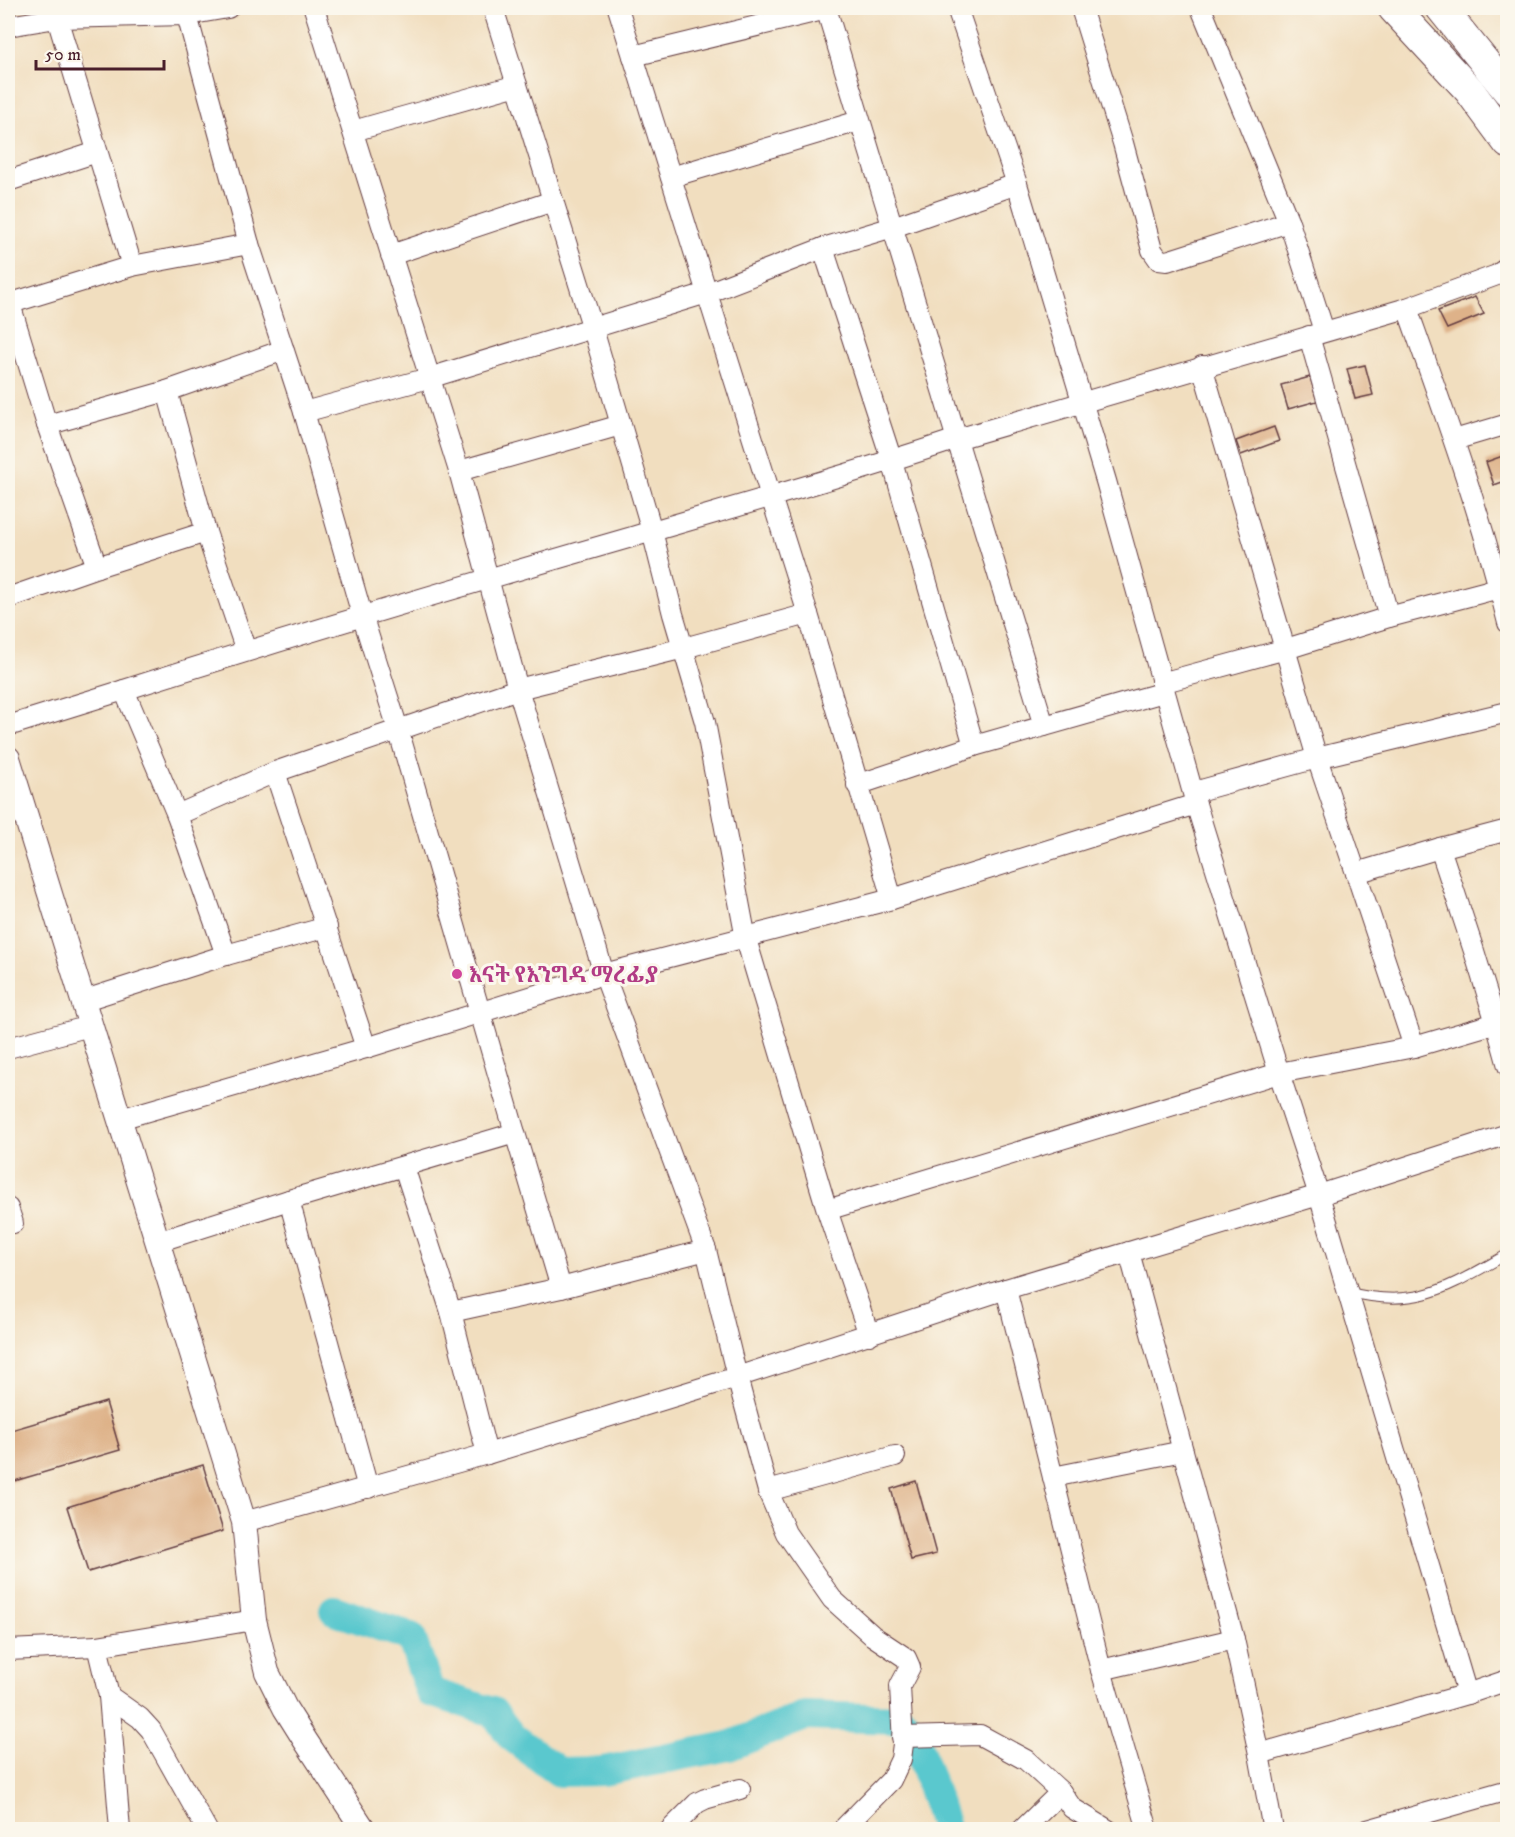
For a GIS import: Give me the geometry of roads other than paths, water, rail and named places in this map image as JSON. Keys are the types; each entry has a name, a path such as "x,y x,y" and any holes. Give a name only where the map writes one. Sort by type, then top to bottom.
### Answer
{"main road":[{"path":"1393,8 1469,90 1508,143"},
{"path":"1441,8 1508,91"}],"street":[{"path":"8,26 57,18 228,8"},
{"path":"314,8 459,471 518,689 604,974 706,1250 768,1491 786,1533 832,1599 873,1636 906,1658 910,1667 900,1686 901,1759 891,1780 842,1830"},
{"path":"493,8 593,329 652,531 673,614 705,722 746,939 827,1210 869,1335"},
{"path":"618,8 808,614 892,899"},
{"path":"633,56 826,8 1044,726"},
{"path":"1081,8 1123,143 1152,250 1159,260 1167,261 1289,222"},
{"path":"1201,8 1289,222 1389,617"},
{"path":"186,11 249,244 304,412 561,1287"},
{"path":"963,12 1083,403 1195,798 1319,1196 1467,1694"},
{"path":"57,18 132,266"},
{"path":"352,131 517,85"},
{"path":"671,177 859,121"},
{"path":"8,181 97,152"},
{"path":"304,412 429,378 707,293 823,248 893,227 1017,184"},
{"path":"391,255 553,201"},
{"path":"97,567 47,425 9,304 132,266 249,244"},
{"path":"823,248 892,461 974,746"},
{"path":"8,726 362,615 892,461 957,439 1202,366 1407,308 1497,274 1508,267"},
{"path":"1407,308 1454,440 1508,623"},
{"path":"47,425 167,391 284,350"},
{"path":"1202,366 1317,758 1414,1047"},
{"path":"167,391 206,532 246,651"},
{"path":"1454,440 1508,424"},
{"path":"459,471 621,425"},
{"path":"8,598 206,532"},
{"path":"857,785 974,746 1389,617 1499,588"},
{"path":"177,815 275,772 518,689 684,648 808,614"},
{"path":"124,690 177,815 226,955"},
{"path":"120,1119 366,1048 604,974 746,939 892,899 1317,758 1508,712"},
{"path":"8,758 244,1522 254,1620 267,1672 285,1708 364,1830"},
{"path":"275,772 366,1048"},
{"path":"1356,873 1508,830"},
{"path":"1440,848 1508,1066"},
{"path":"82,1001 226,955 327,927"},
{"path":"827,1210 1280,1073 1414,1047 1496,1023"},
{"path":"8,1048 90,1026"},
{"path":"157,1242 515,1133"},
{"path":"244,1522 487,1454 737,1377 1006,1289 1319,1196 1508,1134"},
{"path":"404,1167 451,1312 487,1454"},
{"path":"289,1200 368,1488"},
{"path":"451,1312 706,1250"},
{"path":"1129,1252 1234,1639 1273,1830"},
{"path":"1006,1289 1101,1670 1148,1830"},
{"path":"1053,1477 1183,1451"},
{"path":"768,1491 895,1456"},
{"path":"8,1650 97,1646 254,1620"},
{"path":"1101,1670 1234,1639"},
{"path":"97,1646 109,1696 120,1830"},
{"path":"1259,1754 1508,1680"},
{"path":"109,1696 140,1718 151,1730 201,1828"},
{"path":"902,1737 980,1735 1026,1760 1061,1792 1072,1808 1108,1830"},
{"path":"670,1830 698,1803 740,1789"},
{"path":"1367,1830 1508,1790"},
{"path":"1022,1830 1061,1792"}],"lane":[{"path":"1348,1292 1387,1299 1418,1297 1454,1284 1508,1254"}],"waterway":[{"path":"334,1610 411,1637 430,1692 493,1712 512,1737 559,1772 603,1771 729,1746 805,1716 901,1719 915,1737 946,1830"}],"place":[{"name":"እናት የእንግዳ ማረፊያ","path":"457,974"}]}
